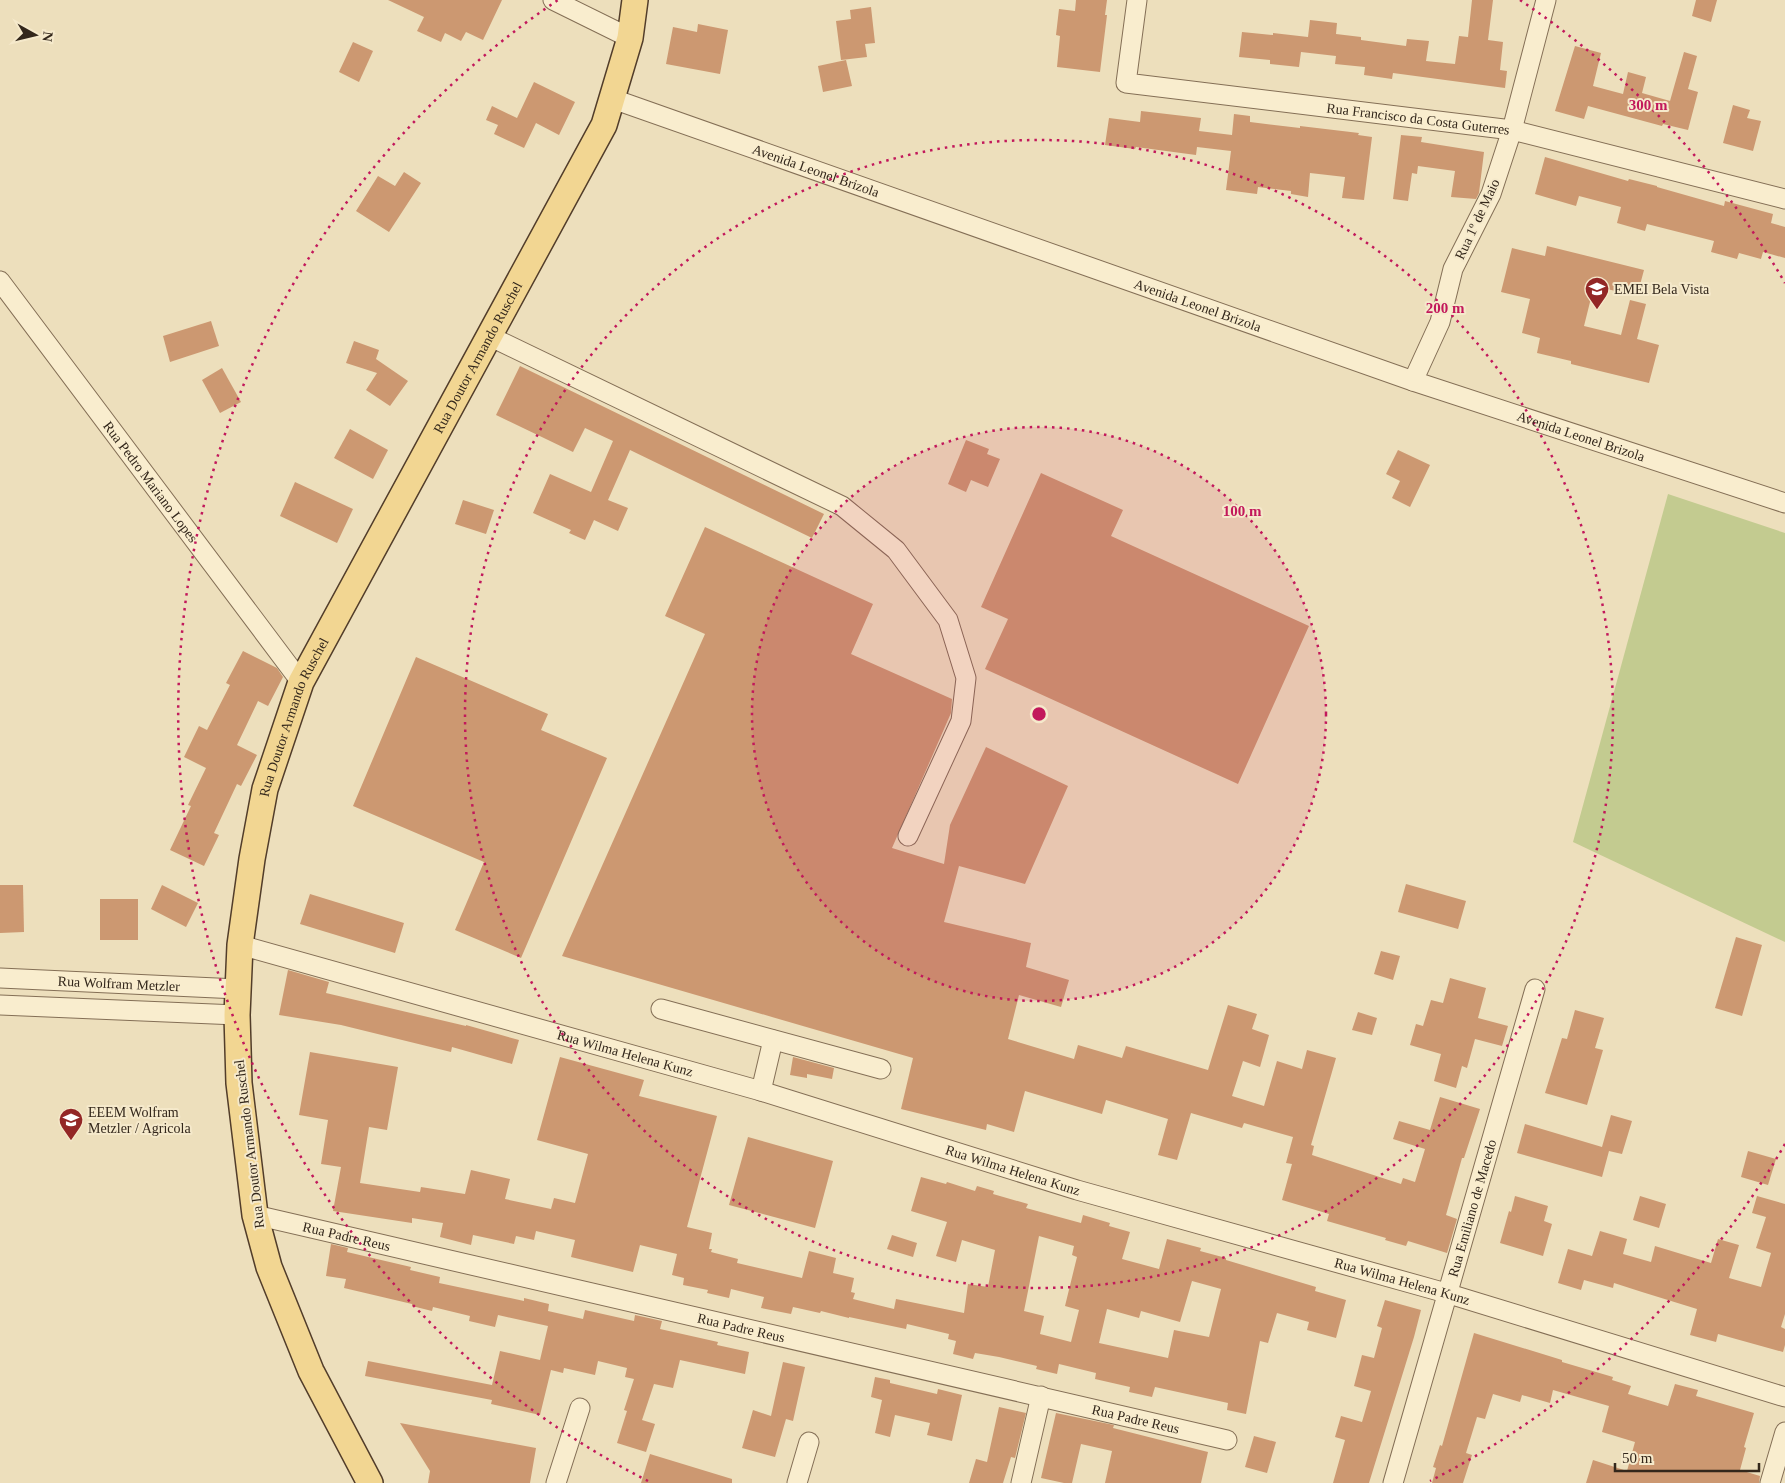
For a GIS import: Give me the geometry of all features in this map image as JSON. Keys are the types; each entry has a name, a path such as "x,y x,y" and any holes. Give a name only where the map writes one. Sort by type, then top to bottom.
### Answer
{"main road":[{"name":"Rua Doutor Armando Ruschel","path":"370,1483 311,1371 269,1267 255,1215 239,1083 237,1015 240,945 252,859 265,789 301,682 604,125 630,38 635,0"}],"street":[{"path":"554,0 630,38"},
{"name":"Rua Francisco da Costa Guterres","path":"1137,0 1126,83 1512,130 1785,199"},
{"name":"Rua 1º de Maio","path":"1413,381 1440,322 1454,269 1491,194 1512,130 1546,0"},
{"name":"Avenida Leonel Brizola","path":"613,99 1413,381 1785,503"},
{"name":"Rua Pedro Mariano Lopes","path":"0,281 301,682"},
{"path":"489,336 842,506 896,550 948,620 966,678 961,721 908,836"},
{"name":"Rua Wilma Helena Kunz","path":"240,945 762,1091 1077,1190 1446,1293 1785,1397"},
{"name":"Rua Wolfram Metzler","path":"0,978 238,989"},
{"name":"Rua Emiliano de Macedo","path":"1392,1483 1535,989"},
{"path":"0,1005 237,1015"},
{"path":"661,1009 881,1069"},
{"path":"762,1091 773,1040"},
{"name":"Rua Padre Reus","path":"255,1215 1227,1440"},
{"path":"1021,1483 1041,1396"},
{"path":"556,1483 580,1408"},
{"path":"1770,1483 1785,1432"},
{"path":"797,1483 809,1442"}],"green space":[{"path":"1668,494 1785,533 1785,942 1573,842"}],"building":[{"path":"388,0 502,0 483,40 466,32 461,41 445,33 441,42 417,31 424,17"},
{"path":"1076,0 1107,0 1100,72 1057,67 1060,36 1056,35 1059,9 1075,11"},
{"path":"1472,0 1493,0 1488,40 1503,42 1500,70 1507,71 1505,88 1393,73 1392,79 1364,75 1365,67 1335,64 1336,56 1301,52 1299,67 1270,64 1270,60 1239,57 1242,32 1308,37 1310,20 1337,23 1336,34 1361,37 1361,40 1406,46 1407,39 1429,41 1426,61 1455,64 1459,36 1468,37"},
{"path":"1696,0 1717,0 1711,22 1692,16"},
{"path":"871,7 875,43 865,44 867,57 841,60 836,21 851,19 850,10"},
{"path":"698,24 728,30 720,74 666,64 673,27 697,32"},
{"path":"353,42 373,51 359,82 339,72"},
{"path":"1575,46 1601,53 1593,86 1623,94 1628,72 1646,77 1642,93 1670,101 1684,52 1697,56 1688,89 1698,92 1688,130 1663,124 1662,126 1588,106 1584,119 1555,111"},
{"path":"846,60 852,86 823,92 818,66"},
{"path":"534,82 575,102 559,135 536,123 524,148 494,134 498,125 486,120 492,106 517,118"},
{"path":"1733,105 1750,110 1747,118 1761,121 1753,151 1723,143"},
{"path":"1141,111 1201,118 1199,131 1232,135 1234,114 1250,116 1250,122 1359,133 1358,135 1372,137 1364,200 1342,198 1345,177 1310,173 1308,197 1291,194 1291,191 1258,187 1257,194 1226,190 1231,151 1197,147 1196,155 1105,145 1109,118 1140,122"},
{"path":"1401,135 1422,137 1421,142 1484,152 1479,193 1476,199 1451,197 1455,171 1418,166 1417,174 1412,173 1408,201 1393,199"},
{"path":"1545,157 1628,181 1629,179 1657,186 1724,206 1725,201 1773,214 1771,223 1785,227 1785,258 1763,252 1761,259 1739,253 1737,259 1711,252 1714,241 1647,224 1645,231 1617,223 1621,207 1579,196 1576,206 1535,194"},
{"path":"404,172 421,183 389,232 356,211 378,176 395,186"},
{"path":"1547,246 1644,270 1637,296 1594,286 1584,326 1621,335 1630,300 1646,304 1637,339 1659,345 1649,383 1571,364 1571,361 1537,353 1540,338 1522,333 1530,299 1501,292 1512,248 1545,256"},
{"path":"211,321 219,346 170,362 163,336"},
{"path":"354,341 379,350 376,359 408,381 390,406 366,390 377,373 346,363"},
{"path":"520,366 824,514 812,538 630,450 608,500 628,508 618,531 594,520 585,540 569,533 571,530 533,513 550,474 591,492 613,441 585,428 573,452 496,415"},
{"path":"222,368 241,402 220,413 202,380"},
{"path":"350,429 388,450 373,479 334,458"},
{"path":"966,440 989,449 987,454 1000,459 988,487 971,480 966,492 948,484"},
{"path":"1398,450 1430,465 1410,507 1392,498 1400,481 1386,474"},
{"path":"1041,473 1123,510 1111,536 1309,626 1238,784 985,669 1008,619 981,607"},
{"path":"295,482 353,509 337,543 280,516"},
{"path":"463,500 494,510 486,534 455,524"},
{"path":"705,527 873,604 851,654 952,699 951,713 892,848 944,864 950,825 986,747 1068,786 1025,884 959,866 944,922 1031,943 1026,967 1069,980 1061,1007 1019,995 1008,1039 1074,1059 1078,1045 1122,1058 1126,1046 1208,1070 1228,1005 1257,1014 1252,1029 1269,1035 1260,1067 1243,1061 1232,1096 1264,1106 1277,1061 1302,1069 1307,1050 1336,1058 1311,1145 1314,1146 1312,1155 1401,1184 1403,1178 1415,1182 1425,1149 1393,1139 1399,1121 1430,1130 1440,1097 1480,1109 1464,1158 1462,1158 1446,1215 1457,1219 1447,1253 1408,1241 1406,1246 1385,1240 1386,1238 1327,1221 1329,1214 1282,1200 1292,1164 1286,1163 1293,1137 1244,1123 1242,1128 1191,1113 1177,1160 1158,1155 1168,1119 1106,1100 1102,1114 1025,1091 1014,1132 987,1124 986,1130 901,1109 913,1058 562,956 705,634 665,616"},
{"path":"243,651 277,668 283,677 268,706 258,701 237,745 257,755 241,786 237,784 214,833 219,835 204,866 170,850 191,806 188,805 206,768 184,757 199,726 207,730 230,685 226,683"},
{"path":"416,657 548,714 541,730 607,758 521,958 455,930 484,862 353,806"},
{"path":"1406,884 1466,901 1458,929 1398,912"},
{"path":"0,885 23,885 24,932 0,933"},
{"path":"162,885 198,903 186,927 151,909"},
{"path":"310,894 404,923 395,953 300,924"},
{"path":"100,899 138,899 138,940 100,940"},
{"path":"1736,937 1762,945 1742,1016 1715,1008"},
{"path":"1381,951 1400,956 1393,980 1374,974"},
{"path":"288,970 329,982 326,993 466,1025 519,1040 512,1064 452,1047 451,1052 341,1025 279,1015"},
{"path":"1450,978 1486,988 1478,1018 1508,1026 1502,1046 1475,1039 1467,1068 1462,1066 1456,1088 1434,1081 1441,1054 1410,1045 1416,1024 1423,1026 1431,1000 1443,1003"},
{"path":"1575,1010 1604,1018 1595,1048 1603,1050 1587,1105 1545,1093 1562,1038 1567,1039"},
{"path":"1358,1012 1377,1018 1372,1035 1352,1030"},
{"path":"310,1052 398,1067 387,1130 369,1127 360,1183 420,1192 421,1187 465,1194 471,1170 510,1179 505,1199 551,1209 554,1198 575,1203 588,1154 537,1140 560,1057 644,1080 639,1096 717,1116 687,1227 712,1233 709,1249 712,1249 711,1252 738,1259 737,1263 802,1278 809,1251 836,1258 833,1273 854,1278 851,1292 855,1293 853,1299 894,1309 896,1299 964,1313 968,1284 988,1287 995,1250 962,1240 956,1262 936,1256 947,1222 911,1211 921,1177 946,1184 947,1182 975,1191 977,1186 994,1191 993,1194 1028,1204 1026,1208 1081,1223 1083,1215 1110,1223 1109,1226 1130,1232 1122,1259 1159,1269 1167,1239 1201,1248 1200,1251 1226,1258 1226,1260 1316,1287 1315,1291 1346,1300 1336,1338 1307,1330 1309,1322 1277,1313 1268,1343 1260,1341 1246,1414 1227,1410 1228,1403 1155,1387 1152,1397 1129,1392 1130,1387 1095,1379 1096,1373 1059,1364 1057,1374 1036,1369 1037,1366 999,1357 975,1353 973,1359 953,1354 956,1341 948,1339 949,1334 907,1324 906,1329 793,1307 791,1314 761,1308 764,1297 731,1289 729,1298 707,1293 708,1290 683,1285 684,1278 672,1275 677,1254 640,1245 633,1272 571,1257 575,1240 536,1231 534,1240 516,1236 514,1244 473,1235 471,1245 440,1237 443,1223 412,1218 412,1223 333,1211 341,1167 321,1164 328,1120 299,1115","holes":["1039,1236 1074,1246 1072,1255 1077,1257 1065,1306 1079,1310 1071,1342 1040,1334 1044,1316 1024,1311","1192,1281 1221,1289 1209,1337 1174,1330 1168,1358 1099,1343 1107,1309 1139,1318 1141,1311 1180,1322"]},
{"path":"793,1057 834,1068 832,1079 807,1074 807,1078 790,1075"},
{"path":"1611,1115 1632,1121 1622,1154 1609,1151 1602,1177 1517,1153 1525,1124 1602,1147"},
{"path":"748,1137 833,1161 815,1228 729,1205"},
{"path":"1748,1151 1776,1159 1768,1185 1741,1177"},
{"path":"1515,1196 1548,1206 1544,1221 1552,1224 1543,1256 1500,1243"},
{"path":"1640,1196 1666,1204 1659,1228 1633,1220"},
{"path":"1757,1196 1785,1204 1785,1314 1781,1327 1785,1329 1783,1352 1718,1334 1716,1342 1690,1335 1697,1309 1614,1283 1613,1288 1584,1280 1581,1290 1558,1283 1568,1249 1592,1256 1600,1231 1627,1239 1623,1254 1651,1262 1655,1246 1711,1263 1718,1239 1739,1245 1729,1278 1761,1287 1771,1253 1756,1248 1766,1217 1752,1213"},
{"path":"892,1235 917,1243 913,1257 887,1249"},
{"path":"331,1244 348,1248 347,1252 411,1267 410,1270 440,1277 439,1283 524,1301 524,1298 549,1304 548,1311 583,1319 585,1310 634,1321 635,1315 662,1321 660,1329 718,1342 717,1345 749,1352 745,1374 680,1360 673,1388 654,1384 642,1420 655,1424 646,1452 617,1443 627,1411 624,1410 634,1379 625,1377 627,1368 598,1361 595,1375 564,1368 563,1373 551,1370 540,1415 491,1404 492,1400 365,1376 368,1361 492,1385 500,1351 540,1360 548,1326 498,1315 495,1327 469,1321 470,1316 433,1307 432,1311 412,1306 412,1304 344,1288 346,1279 326,1276"},
{"path":"1385,1300 1421,1310 1414,1337 1369,1483 1333,1483 1345,1440 1335,1437 1341,1416 1362,1422 1371,1391 1354,1386 1362,1355 1374,1358 1382,1328 1377,1326"},
{"path":"1474,1333 1613,1377 1612,1380 1631,1386 1628,1394 1668,1406 1675,1384 1698,1390 1696,1396 1754,1413 1744,1447 1746,1448 1740,1470 1760,1476 1759,1483 1586,1483 1593,1460 1627,1471 1635,1442 1602,1432 1609,1406 1553,1390 1550,1403 1522,1395 1520,1402 1493,1394 1485,1419 1477,1417 1466,1453 1472,1455 1463,1483 1432,1483 1436,1468 1433,1467 1440,1445 1442,1446"},
{"path":"783,1362 805,1367 793,1421 786,1419 775,1457 742,1448 753,1410 771,1416"},
{"path":"875,1377 890,1380 890,1383 937,1394 938,1389 962,1395 952,1441 927,1435 930,1423 895,1415 890,1437 875,1433 882,1400 871,1397"},
{"path":"999,1407 1026,1413 1015,1458 1011,1457 1003,1483 969,1483 976,1459 987,1462"},
{"path":"1056,1413 1114,1425 1113,1428 1208,1452 1201,1483 1105,1483 1112,1451 1081,1444 1072,1483 1041,1478"},
{"path":"400,1423 536,1448 530,1483 428,1483 430,1471"},
{"path":"1254,1436 1276,1442 1267,1473 1245,1467"},
{"path":"650,1454 732,1479 732,1483 641,1483"}],"place":[{"name":"EMEI Bela Vista","path":"1597,310"},
{"name":"EEEM Wolfram Metzler / Agricola","path":"71,1141"}]}
